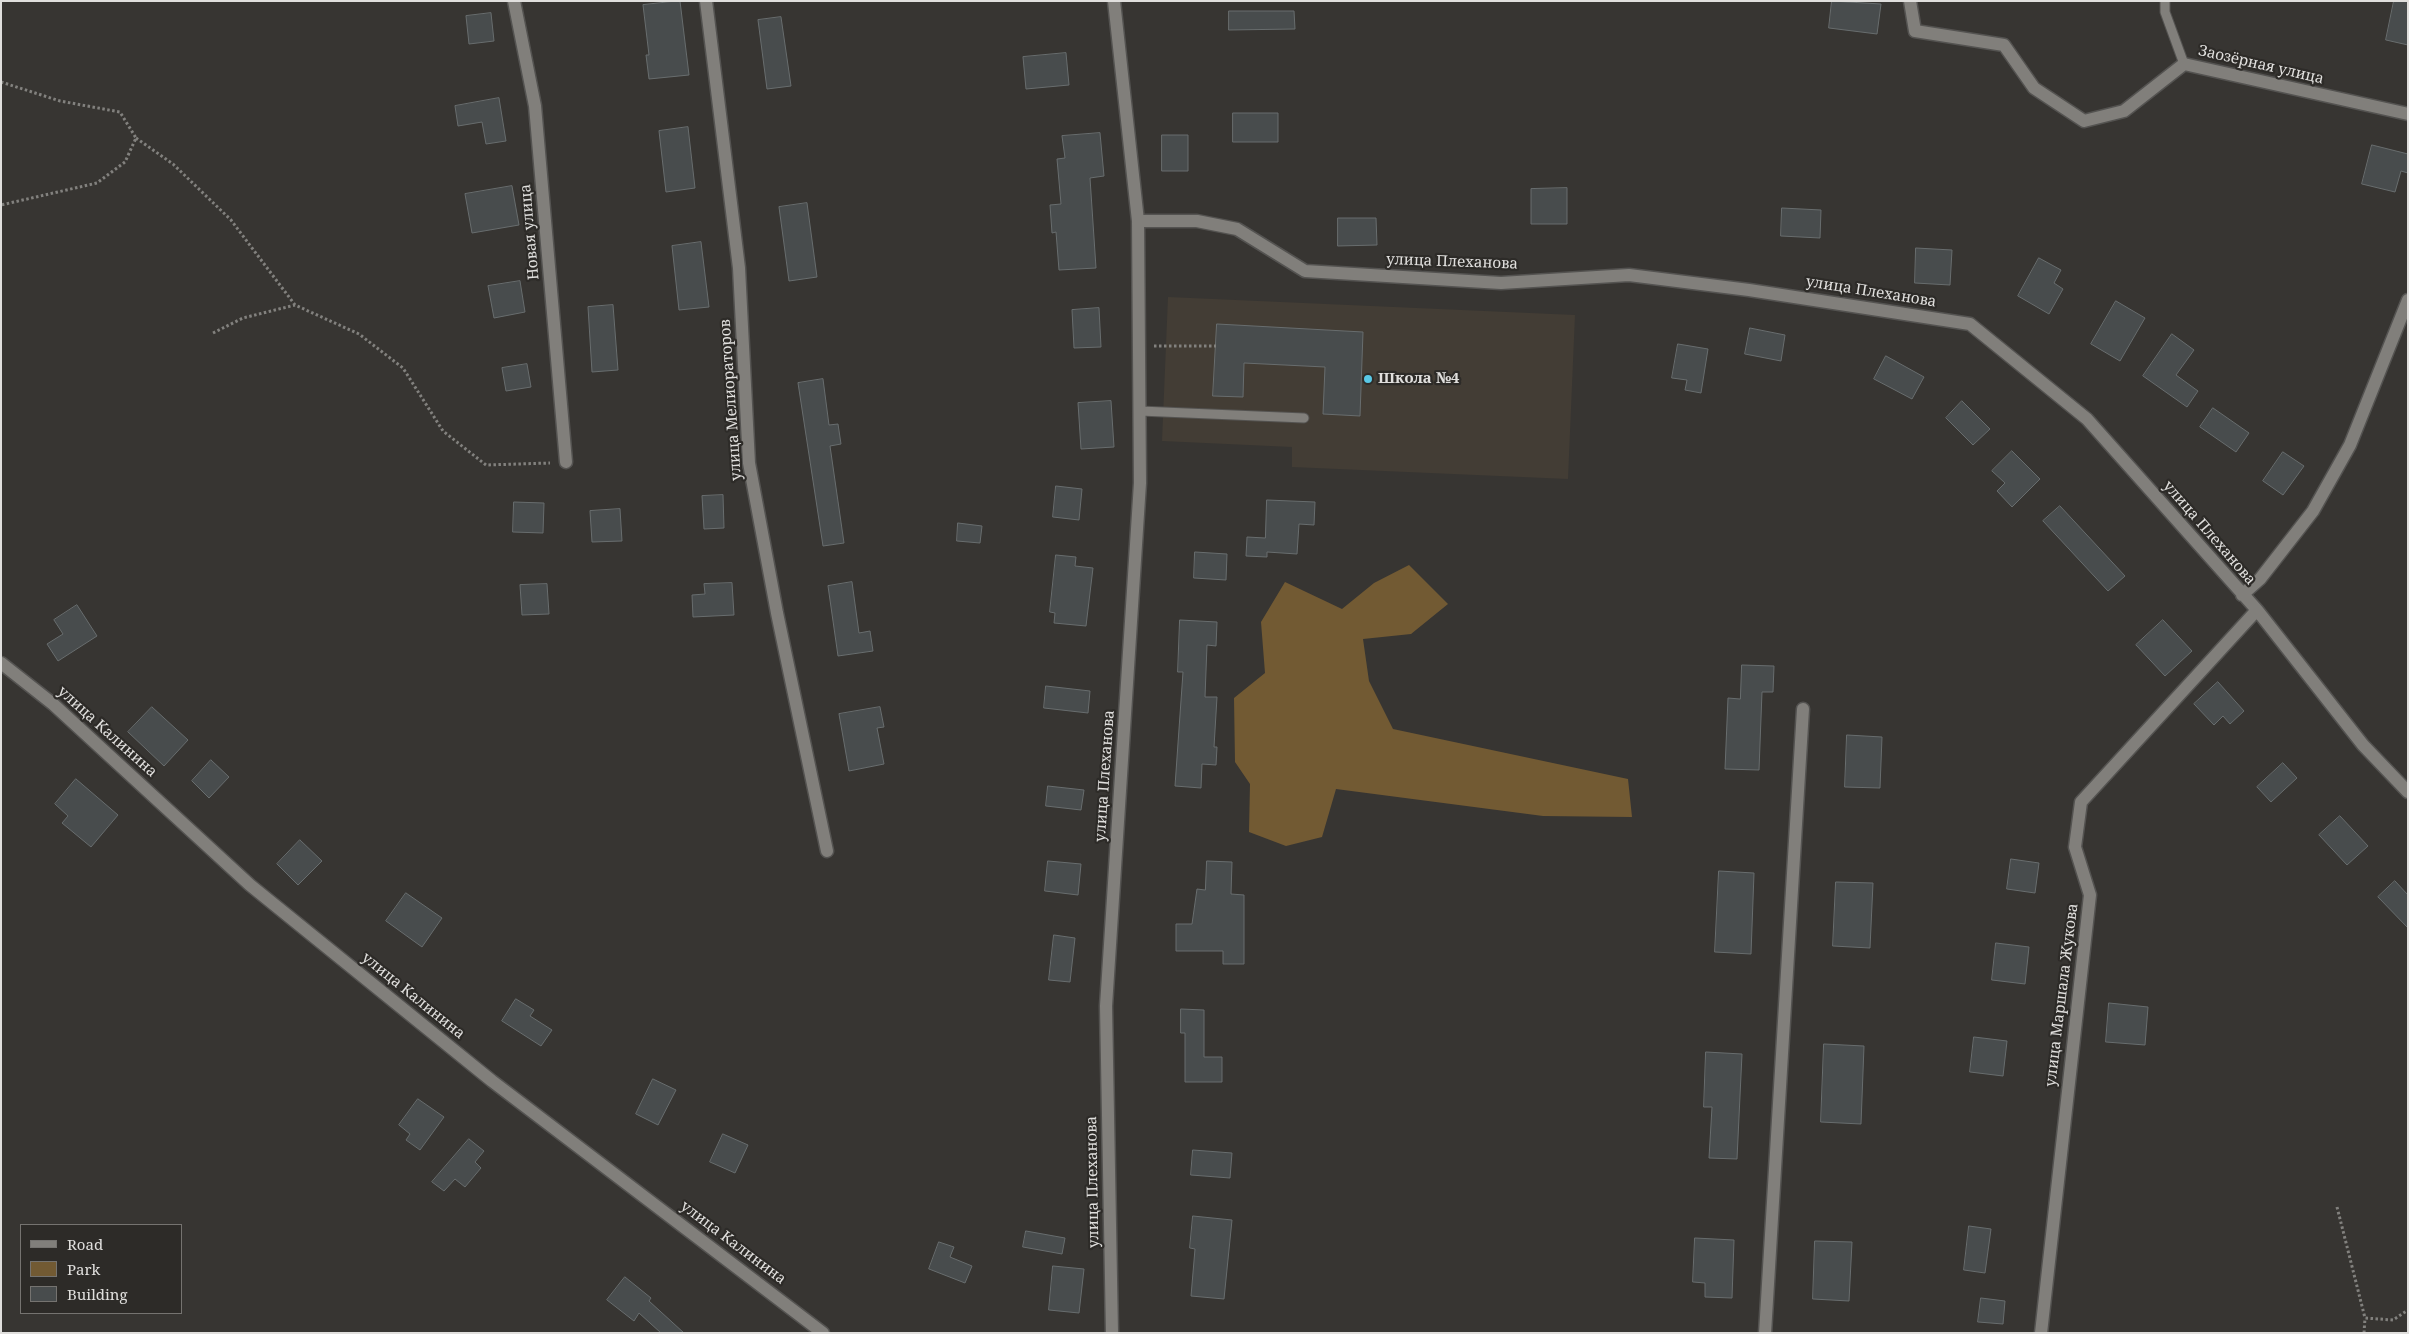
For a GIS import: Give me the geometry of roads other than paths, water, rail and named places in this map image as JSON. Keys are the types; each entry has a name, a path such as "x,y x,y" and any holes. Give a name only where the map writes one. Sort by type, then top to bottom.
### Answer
{"street":[{"name":"Новая улица","path":"514,1 535,106 566,462"},
{"name":"улица Мелиораторов","path":"706,1 738,268 749,463 777,613 827,851"},
{"name":"улица Плеханова","path":"1112,1333 1106,1006 1140,483 1138,221 1114,1"},
{"name":"Заозёрная улица","path":"1910,1 1915,30 2004,45 2034,88 2084,121 2124,112 2184,64 2408,114"},
{"name":"улица Плеханова","path":"1138,221 1197,221 1237,229 1305,272 1501,283 1628,275 1749,290 1970,324 2088,419 2257,610 2363,745 2408,792"},
{"path":"2242,595 2260,580 2313,511 2350,445 2408,300"},
{"name":"улица Маршала Жукова","path":"2041,1333 2090,895 2075,847 2081,802 2257,610"},
{"name":"улица Калинина","path":"1,663 53,704 250,885 492,1082 823,1333"},
{"path":"1765,1333 1802,709"}],"lane":[{"path":"2165,1 2166,12 2184,64"},
{"path":"1140,411 1304,418"}],"place":[{"name":"Школа №4","path":"1368,379"}]}
